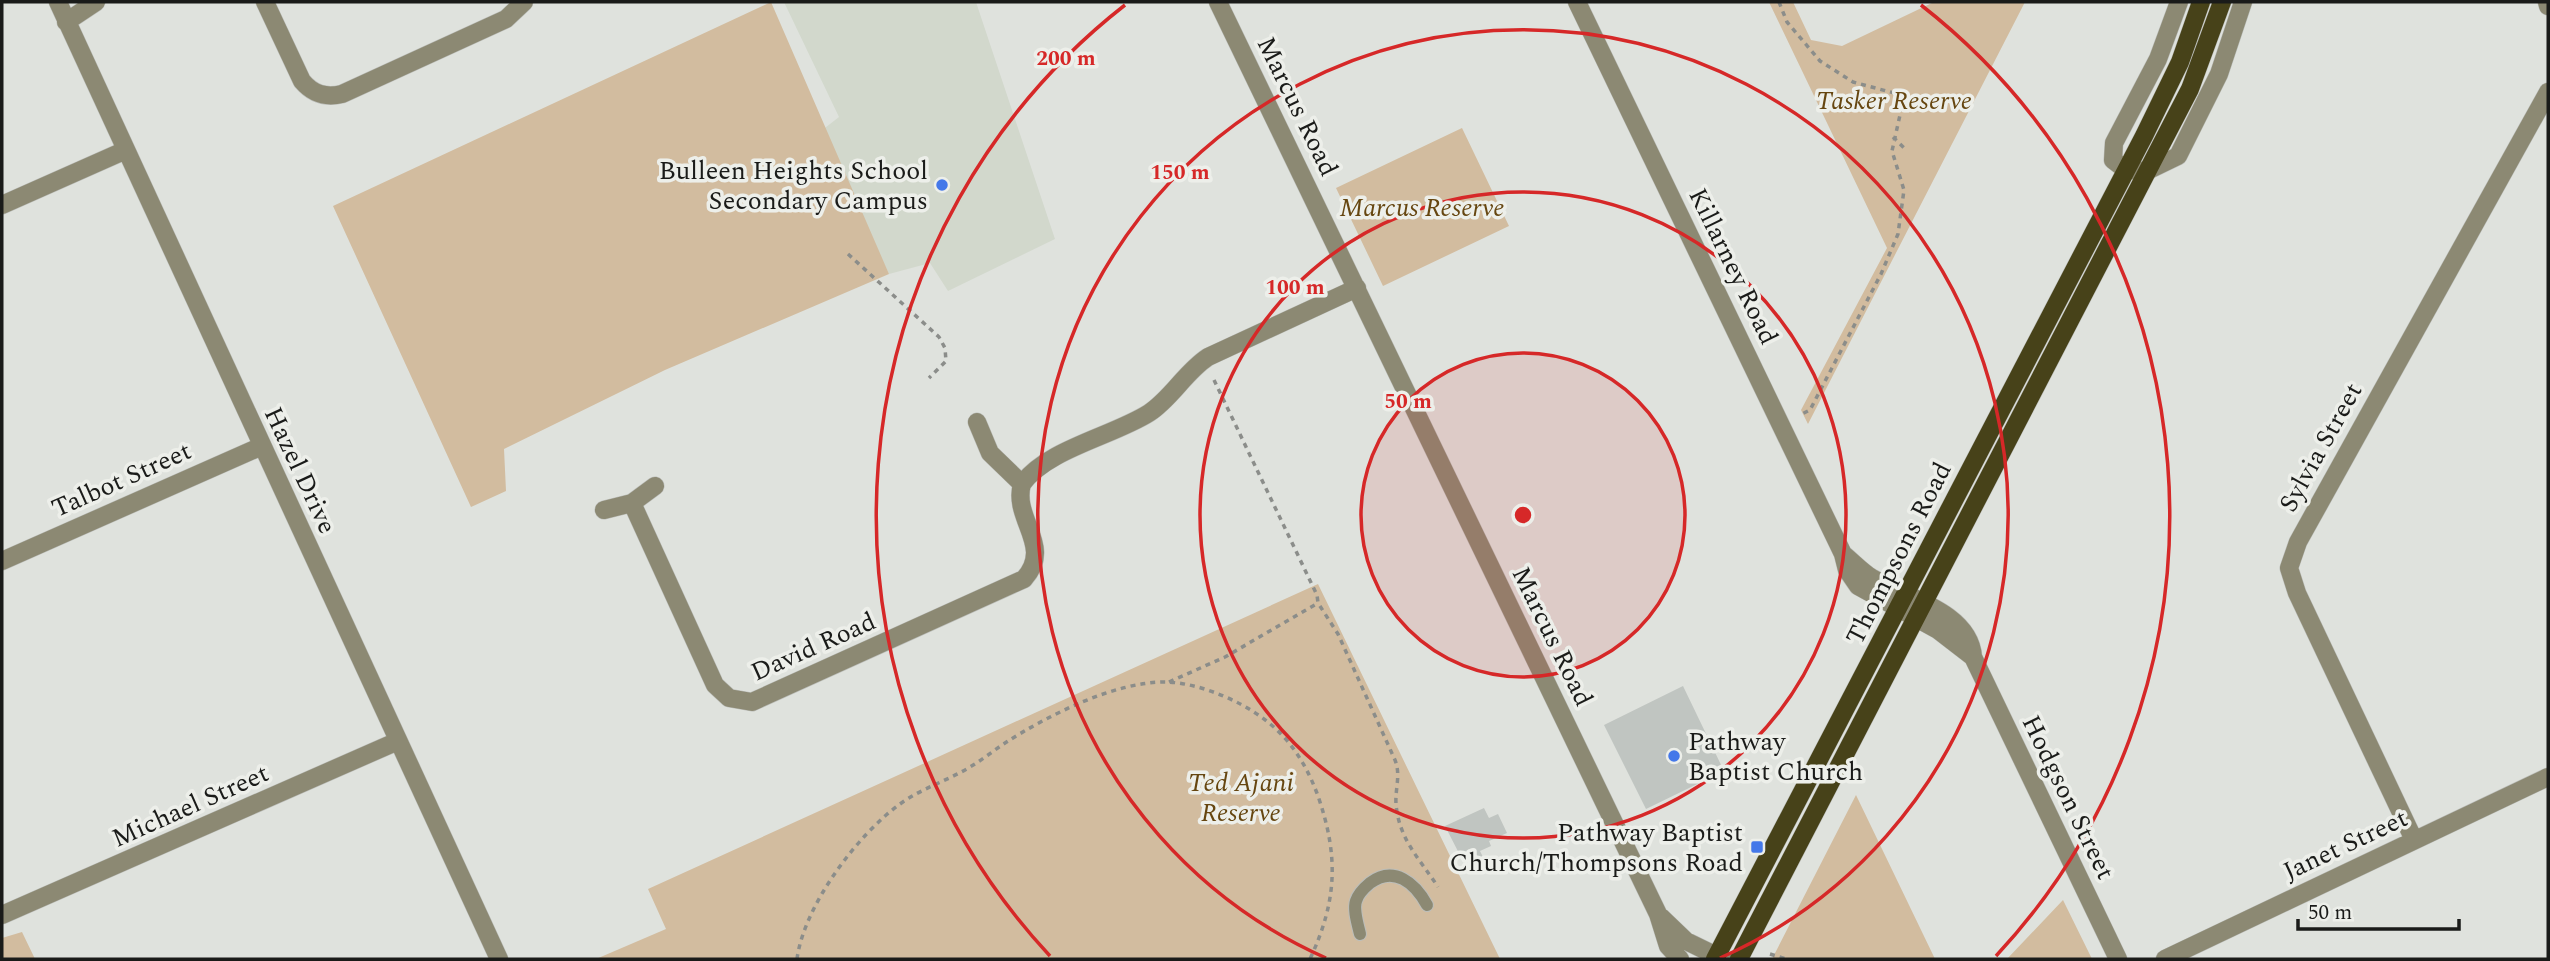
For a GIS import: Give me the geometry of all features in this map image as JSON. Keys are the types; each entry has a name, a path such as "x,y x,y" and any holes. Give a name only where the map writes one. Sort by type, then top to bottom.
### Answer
{"main road":[{"name":"Thompsons Road","path":"1718,958 2126,170 2180,62 2201,2"},
{"name":"Thompsons Road","path":"1739,959 2190,89 2222,2"}],"street":[{"name":"Hazel Drive","path":"58,2 499,959"},
{"path":"66,22 96,2"},
{"path":"265,2 302,81 308,89 327,96 342,94 506,19 524,2"},
{"name":"Marcus Road","path":"1218,2 1658,915 1668,946 1680,959"},
{"name":"Killarney Road","path":"1577,2 1843,554 1847,570 1858,586 1921,612"},
{"path":"2179,2 2158,59 2114,143 2113,160 2126,170 2147,172 2178,156 2218,74 2243,2"},
{"name":"Sylvia Street","path":"2414,841 2297,593 2289,568 2298,542 2548,92"},
{"path":"2,205 126,150"},
{"path":"977,422 990,453 1022,484 1045,464 1148,414 1187,373 1208,357 1357,288"},
{"name":"Talbot Street","path":"2,561 262,446"},
{"name":"David Road","path":"632,503 711,677 720,692 741,703 762,699 1024,579 1033,565 1037,546 1020,503 1022,484"},
{"path":"604,510 632,503 655,486"},
{"name":"Hodgson Street","path":"1921,612 1964,629 1972,644 1973,657 2118,959"},
{"name":"Michael Street","path":"2,915 398,741"},
{"name":"Janet Street","path":"2165,959 2548,777"},
{"name":"Marcus Road","path":"1658,915 1686,941 1718,958"}],"lane":[{"path":"1360,934 1355,902 1363,889 1376,878 1404,877 1419,890 1427,905"}],"path":[{"path":"1779,2 1784,18 1820,61 1853,82 1897,95 1902,106 1892,150 1904,202 1898,234 1881,274 1810,410 1800,415"},
{"path":"1894,137 1904,148"},
{"path":"848,254 939,337 945,348 946,361 929,378"},
{"path":"1214,380 1317,595 1318,603 1338,634 1398,765 1396,806 1409,849 1440,890"},
{"path":"1168,682 1225,657 1318,603"},
{"path":"795,958 808,918 831,881 870,832 902,802 969,768 1055,715 1140,684 1168,682 1218,694 1246,707 1286,737 1302,761 1322,810 1334,870 1332,900 1310,959"},
{"path":"1770,954 1786,959"}],"shaded area":[{"name":"Bulleen Heights School Secondary Campus","path":"784,2 976,2 1055,239 948,291 930,263 889,274 821,131 839,117"}],"green space":[{"path":"771,2 889,274 665,370 504,449 506,491 471,507 333,206"},
{"name":"Tasker Reserve","path":"1769,2 1793,2 1811,40 1842,46 1934,2 2025,2 1808,424 1801,410 1887,248"},
{"name":"Marcus Reserve","path":"1462,128 1509,226 1383,286 1336,188"},
{"name":"Ted Ajani Reserve","path":"1318,584 1500,959 596,959 666,929 648,889"},
{"path":"1856,795 1935,959 1772,959"},
{"path":"2063,900 2092,959 2007,959"},
{"path":"22,932 35,959 2,959 2,938"}],"building":[{"path":"1683,686 1724,771 1646,809 1604,725"},
{"path":"1484,808 1489,818 1498,814 1507,833 1489,841 1491,846 1480,851 1483,857 1465,865 1445,826"}],"place":[{"name":"Bulleen Heights School Secondary Campus","path":"942,185"},
{"name":"Pathway Baptist Church","path":"1674,756"},
{"name":"Pathway Baptist Church/Thompsons Road","path":"1757,847"}]}
